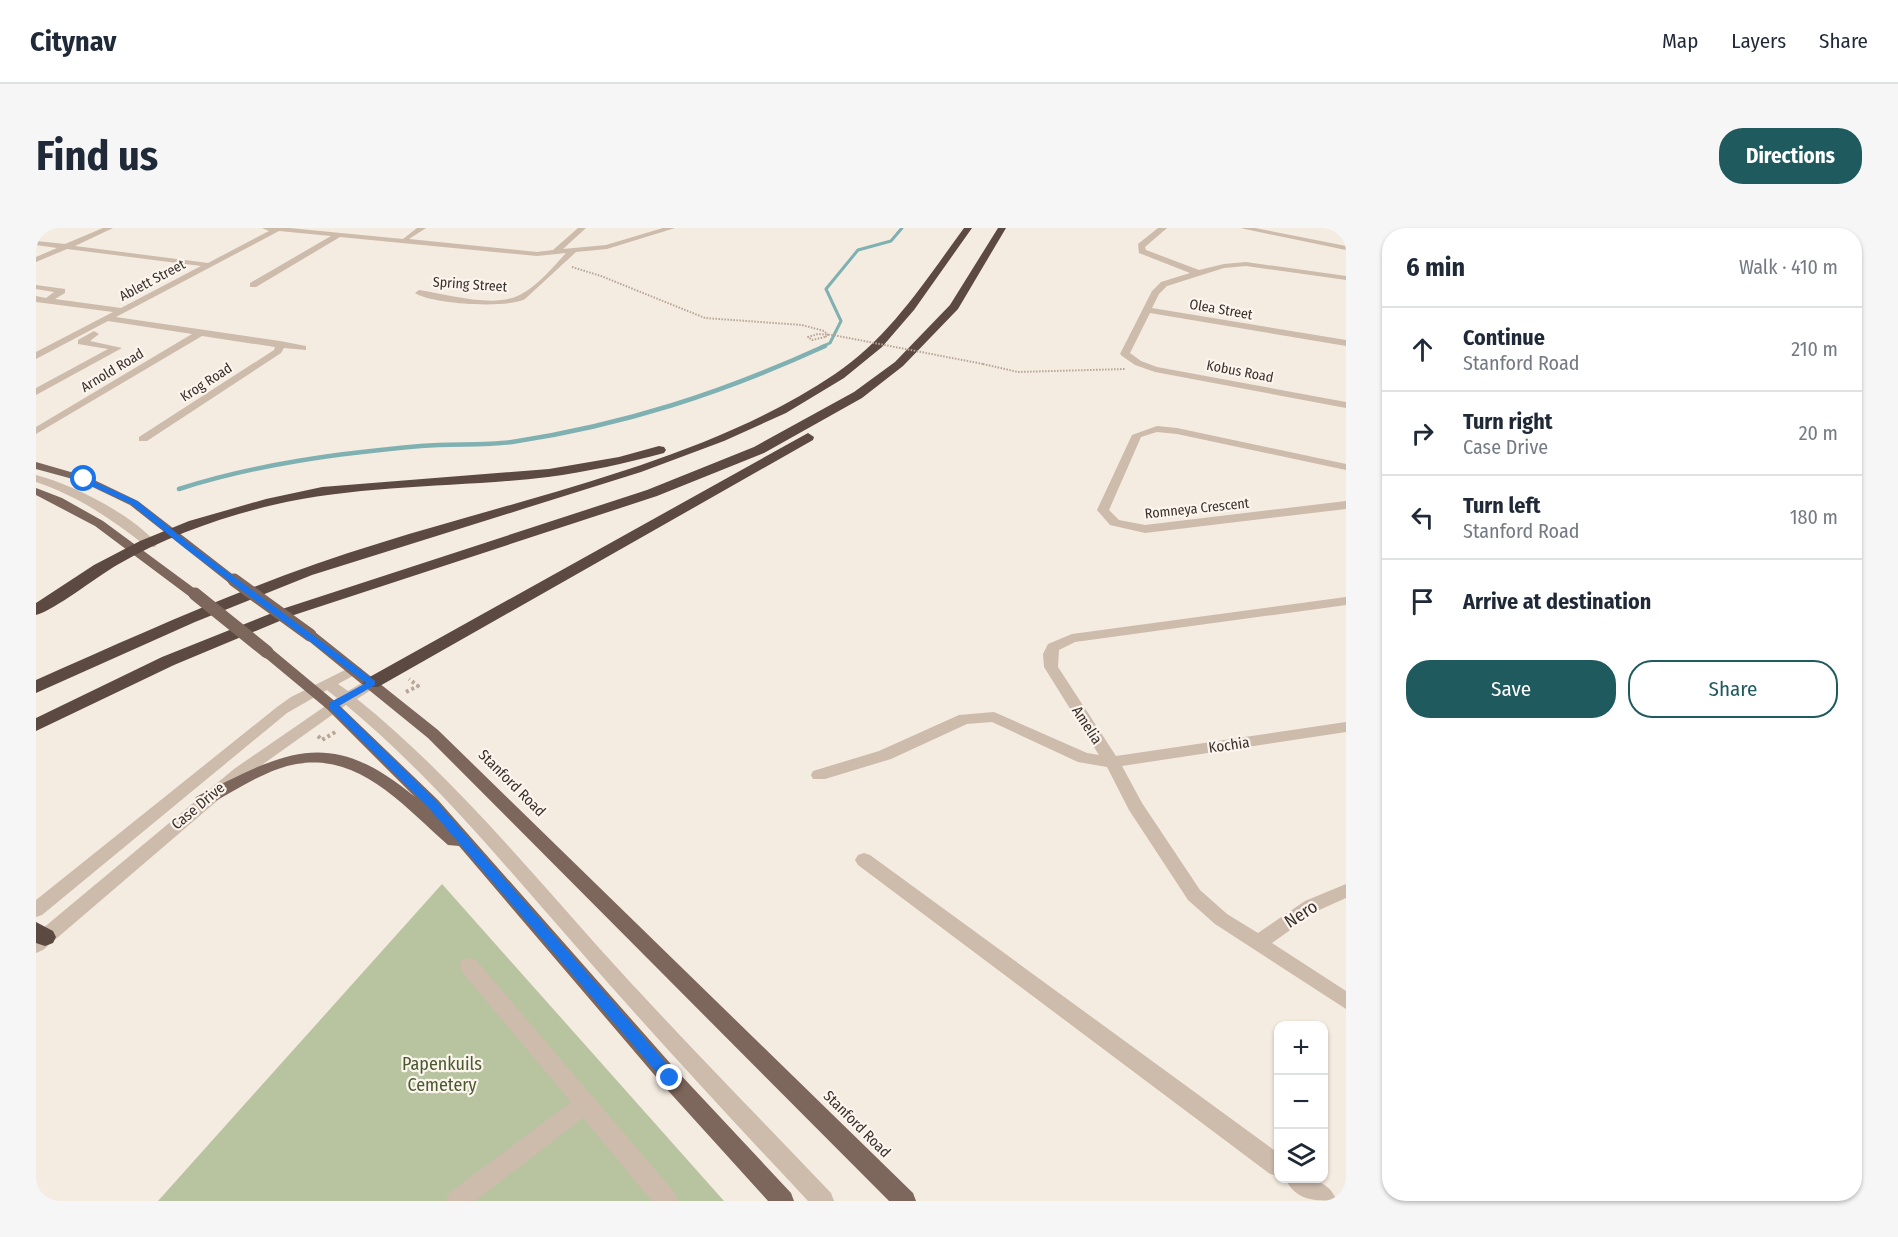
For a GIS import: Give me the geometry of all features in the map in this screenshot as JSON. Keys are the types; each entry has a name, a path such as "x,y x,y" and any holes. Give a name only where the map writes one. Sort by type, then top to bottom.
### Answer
{"highway":[{"path":"36,687 263,588 346,558 631,472 753,424 839,376 867,356 918,300 969,228"},
{"path":"372,683 774,458 858,405 906,368 929,341 954,307 1002,228"},
{"path":"36,610 144,547 173,534 242,510 287,498 322,491 549,473 620,461 654,451 739,417 826,371 881,329 941,266"},
{"path":"36,725 168,661 288,612 652,493 759,450 858,395 898,364 954,307"}],"main road":[{"name":"Stanford Road","path":"36,465 84,479 134,503 355,669 434,734 905,1201"},
{"path":"36,491 144,547 195,594 267,652 321,687"},
{"path":"339,702 432,804 662,1069 783,1201"},
{"path":"202,801 278,763 318,756 350,760 376,774 486,868"}],"street":[{"path":"36,260 109,228"},
{"path":"266,228 507,252 551,253 617,244 671,228"},
{"path":"321,228 551,253 582,228"},
{"path":"405,238 422,228"},
{"path":"1163,228 1141,246 1142,251 1198,273"},
{"path":"1244,228 1346,248"},
{"name":"Ablett Street","path":"36,392 117,348 81,342 84,339 208,265 279,229"},
{"path":"253,285 339,236"},
{"path":"36,243 208,265"},
{"name":"Spring Street","path":"419,293 496,302 520,298 560,265 573,251"},
{"path":"1130,364 1125,351 1160,287 1224,266 1246,264 1346,278"},
{"path":"36,287 62,291 48,300"},
{"path":"36,299 202,332 303,348"},
{"name":"Olea Street","path":"1148,310 1346,343"},
{"name":"Ablett Street","path":"36,356 109,319 123,316"},
{"name":"Arnold Road","path":"36,431 202,332"},
{"name":"Krog Road","path":"143,439 278,351 280,344"},
{"name":"Kobus Road","path":"1130,364 1346,405"},
{"name":"Romneya Crescent","path":"1346,467 1177,432 1148,430 1135,438 1103,510 1104,514 1118,524 1145,529 1346,505"},
{"path":"36,478 89,499 121,519 144,547"},
{"name":"Amelia","path":"1346,601 1072,638 1056,644 1050,654 1051,667 1112,762 1135,806 1184,883 1205,906 1346,1001"},
{"name":"Case Drive","path":"36,910 282,710 355,669"},
{"name":"Case Drive","path":"39,938 202,801 271,747 372,683"},
{"path":"321,687 339,702 392,735 436,777 629,994 822,1201"},
{"name":"Kochia","path":"819,775 885,755 964,719 976,716 994,717 1084,758 1112,762 1346,727"},
{"path":"864,860 1274,1163"},
{"name":"Nero","path":"1258,943 1310,907 1330,896 1346,891"},
{"path":"469,966 667,1201"},
{"path":"457,1201 585,1104"},
{"path":"1301,1183 1326,1201"}],"path":[{"path":"560,265 601,276 705,318 802,325 824,331 828,335 812,340 808,337 823,333 833,335 983,364 1018,372 1130,364"}],"green space":[{"name":"Papenkuils Cemetery","path":"442,884 724,1201 158,1201"}],"waterway":[{"path":"821,347 830,343 841,321 826,289 858,250 891,241 902,228"},
{"path":"179,489 268,466 329,456 421,446 512,442 594,426 633,417 710,393 825,346"}],"route":[{"path":"84,479 134,503 188,547 372,683 332,706 432,804 670,1078"}]}
